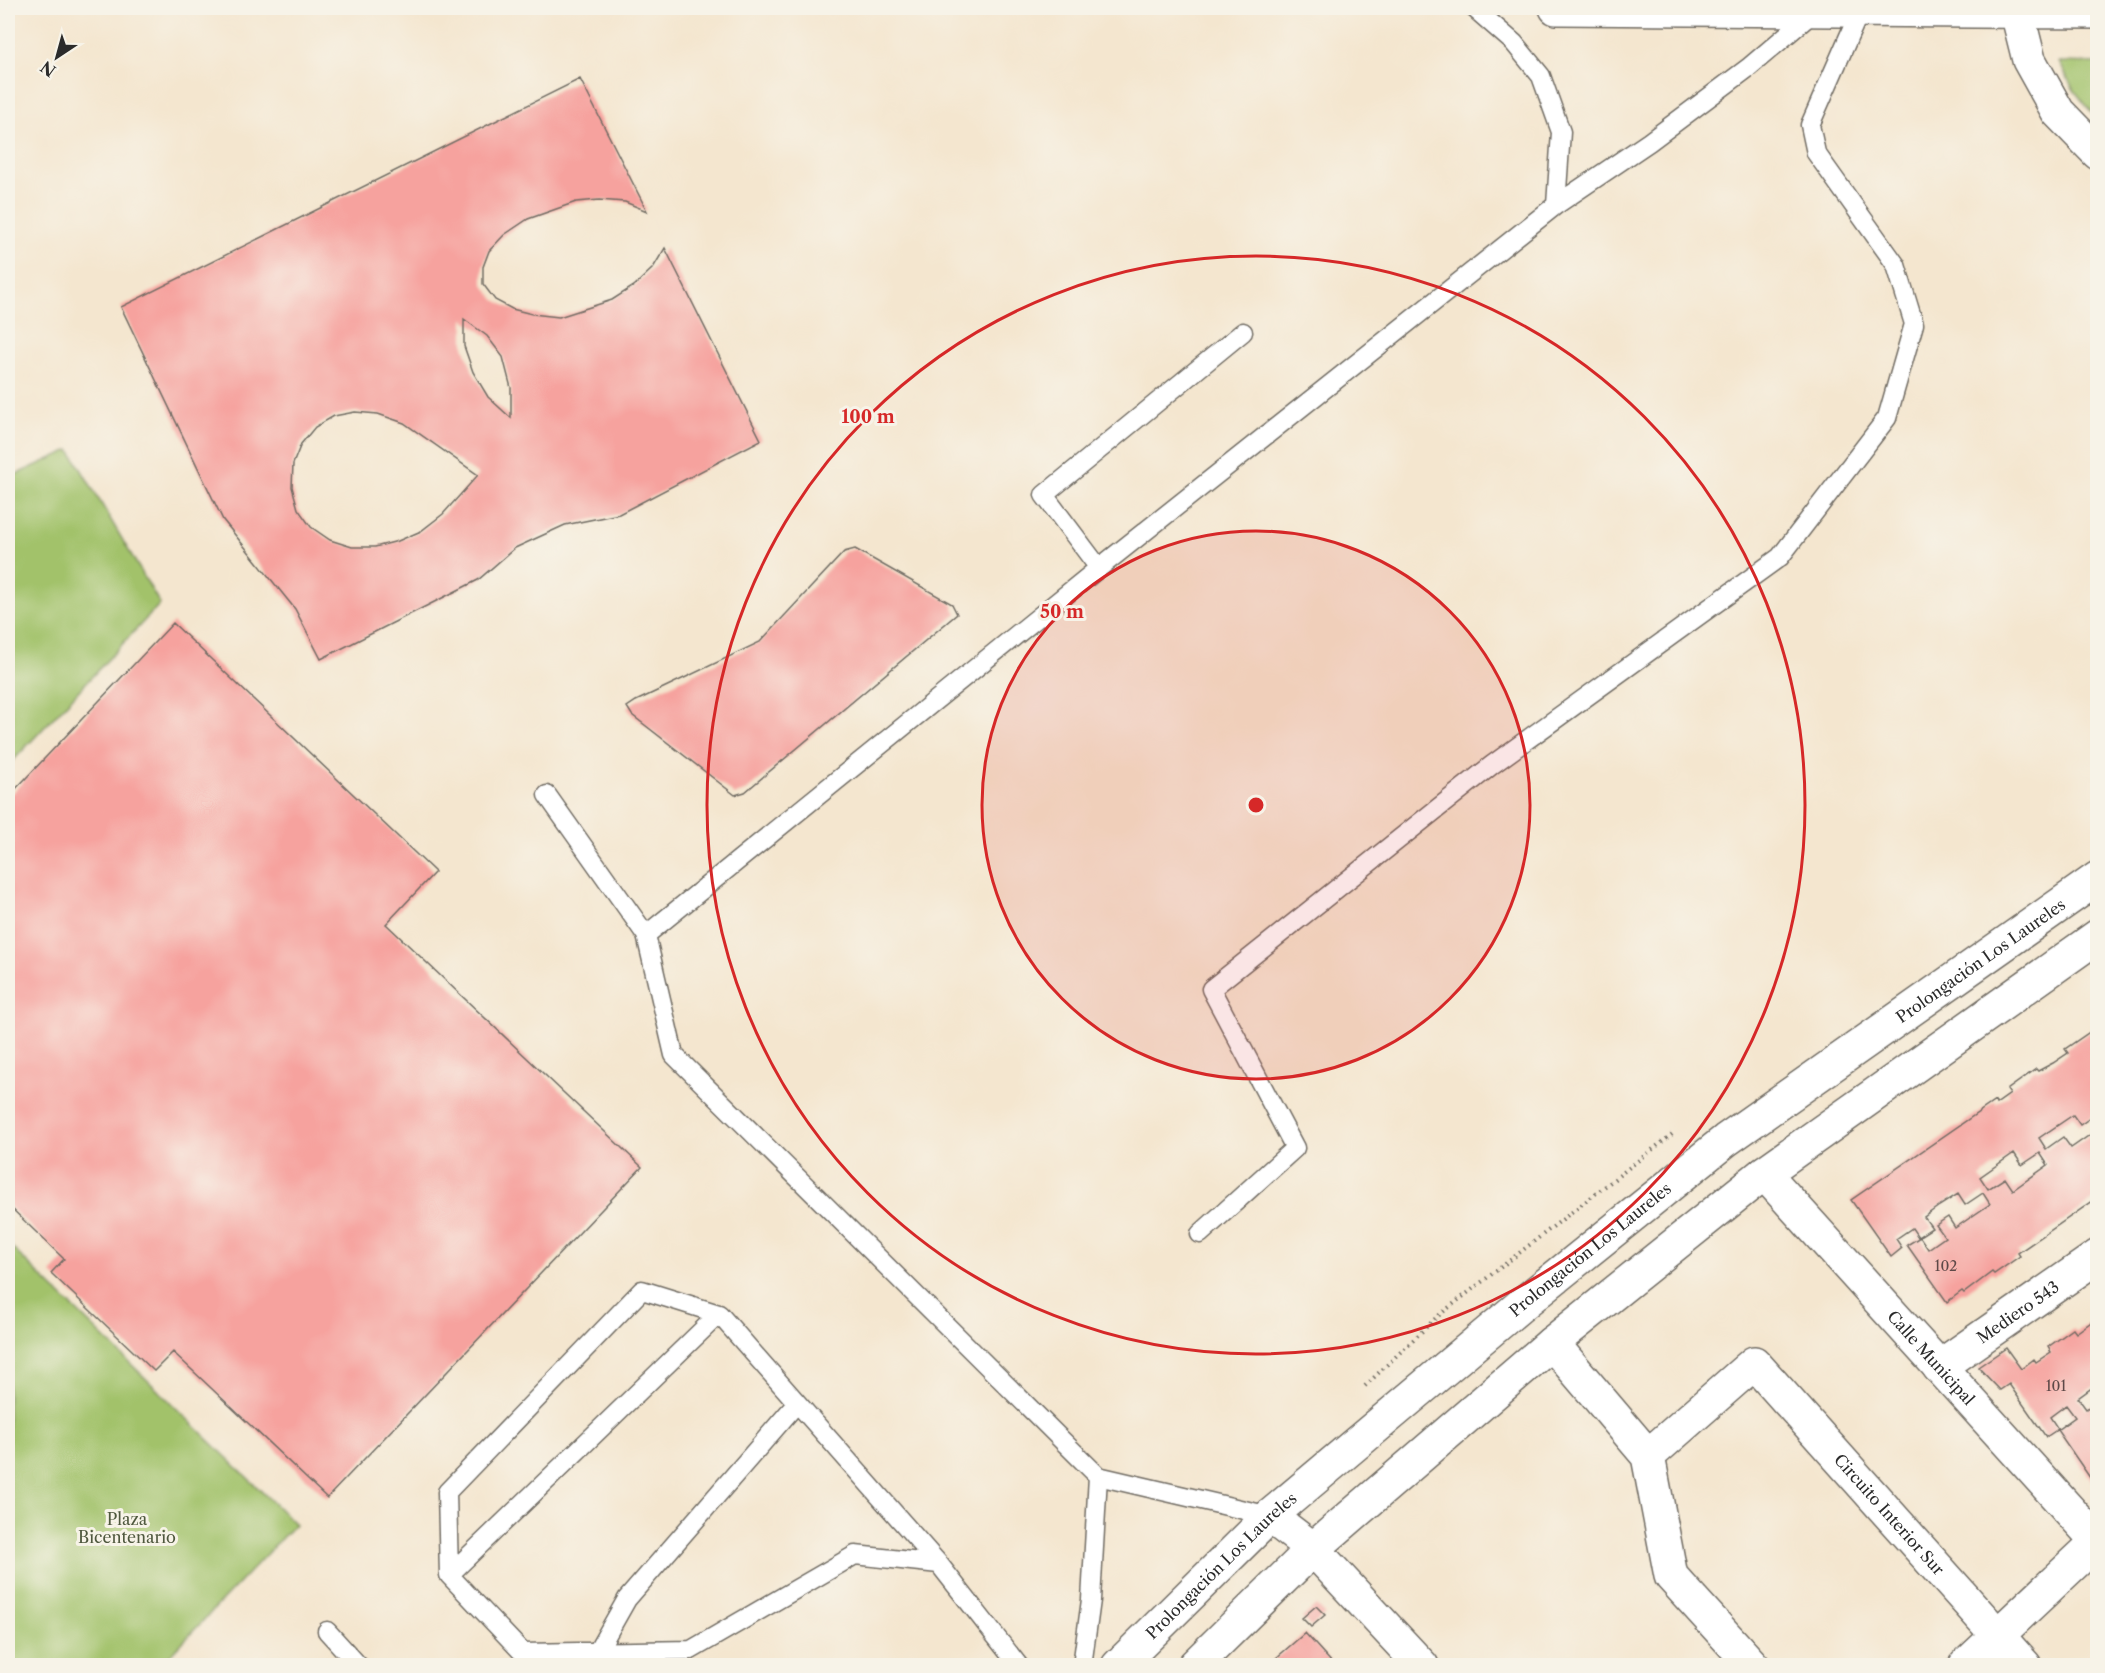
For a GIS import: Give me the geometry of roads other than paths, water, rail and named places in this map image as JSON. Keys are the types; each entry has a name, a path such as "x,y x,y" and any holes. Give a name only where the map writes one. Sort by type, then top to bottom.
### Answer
{"street":[{"path":"1556,8 2097,12"},
{"path":"2016,10 2030,60 2058,112 2097,153"},
{"name":"Prolongación Los Laureles","path":"1118,1665 1270,1516 1521,1305 1726,1140 2097,878"},
{"path":"1194,1665 1313,1549 1551,1343 1764,1173 2097,936"},
{"name":"Calle Municipal","path":"1764,1173 2097,1541"},
{"name":"Mediero 543","path":"1939,1366 2097,1257"},
{"path":"1551,1343 1648,1456 1671,1576 1753,1665"},
{"name":"Circuito Interior Sur","path":"1648,1456 1754,1363 2025,1665"},
{"path":"1270,1516 1313,1549 1422,1665"},
{"path":"1965,1665 2097,1541"}],"lane":[{"path":"1474,8 1514,43 1541,76 1561,132 1556,205"},
{"path":"646,935 1099,568 1556,205 1649,142 1748,69 1815,11"},
{"path":"1200,1234 1296,1148 1211,989 1492,765 1780,557 1887,418 1914,324 1896,265 1816,153 1810,125 1860,11"},
{"path":"1099,568 1044,495 1243,332"},
{"path":"547,795 646,935 674,1055 1098,1476 1270,1516"},
{"path":"939,1564 855,1554 691,1650 523,1653 449,1575 447,1492 642,1290 719,1314 939,1564 1019,1665"},
{"path":"449,1575 719,1314"},
{"path":"572,1665 597,1652 627,1599 797,1403"},
{"path":"1082,1665 1091,1600 1098,1476"},
{"path":"327,1631 359,1665"}],"park label":[{"name":"Plaza Bicentenario","path":"127,1528"}]}
